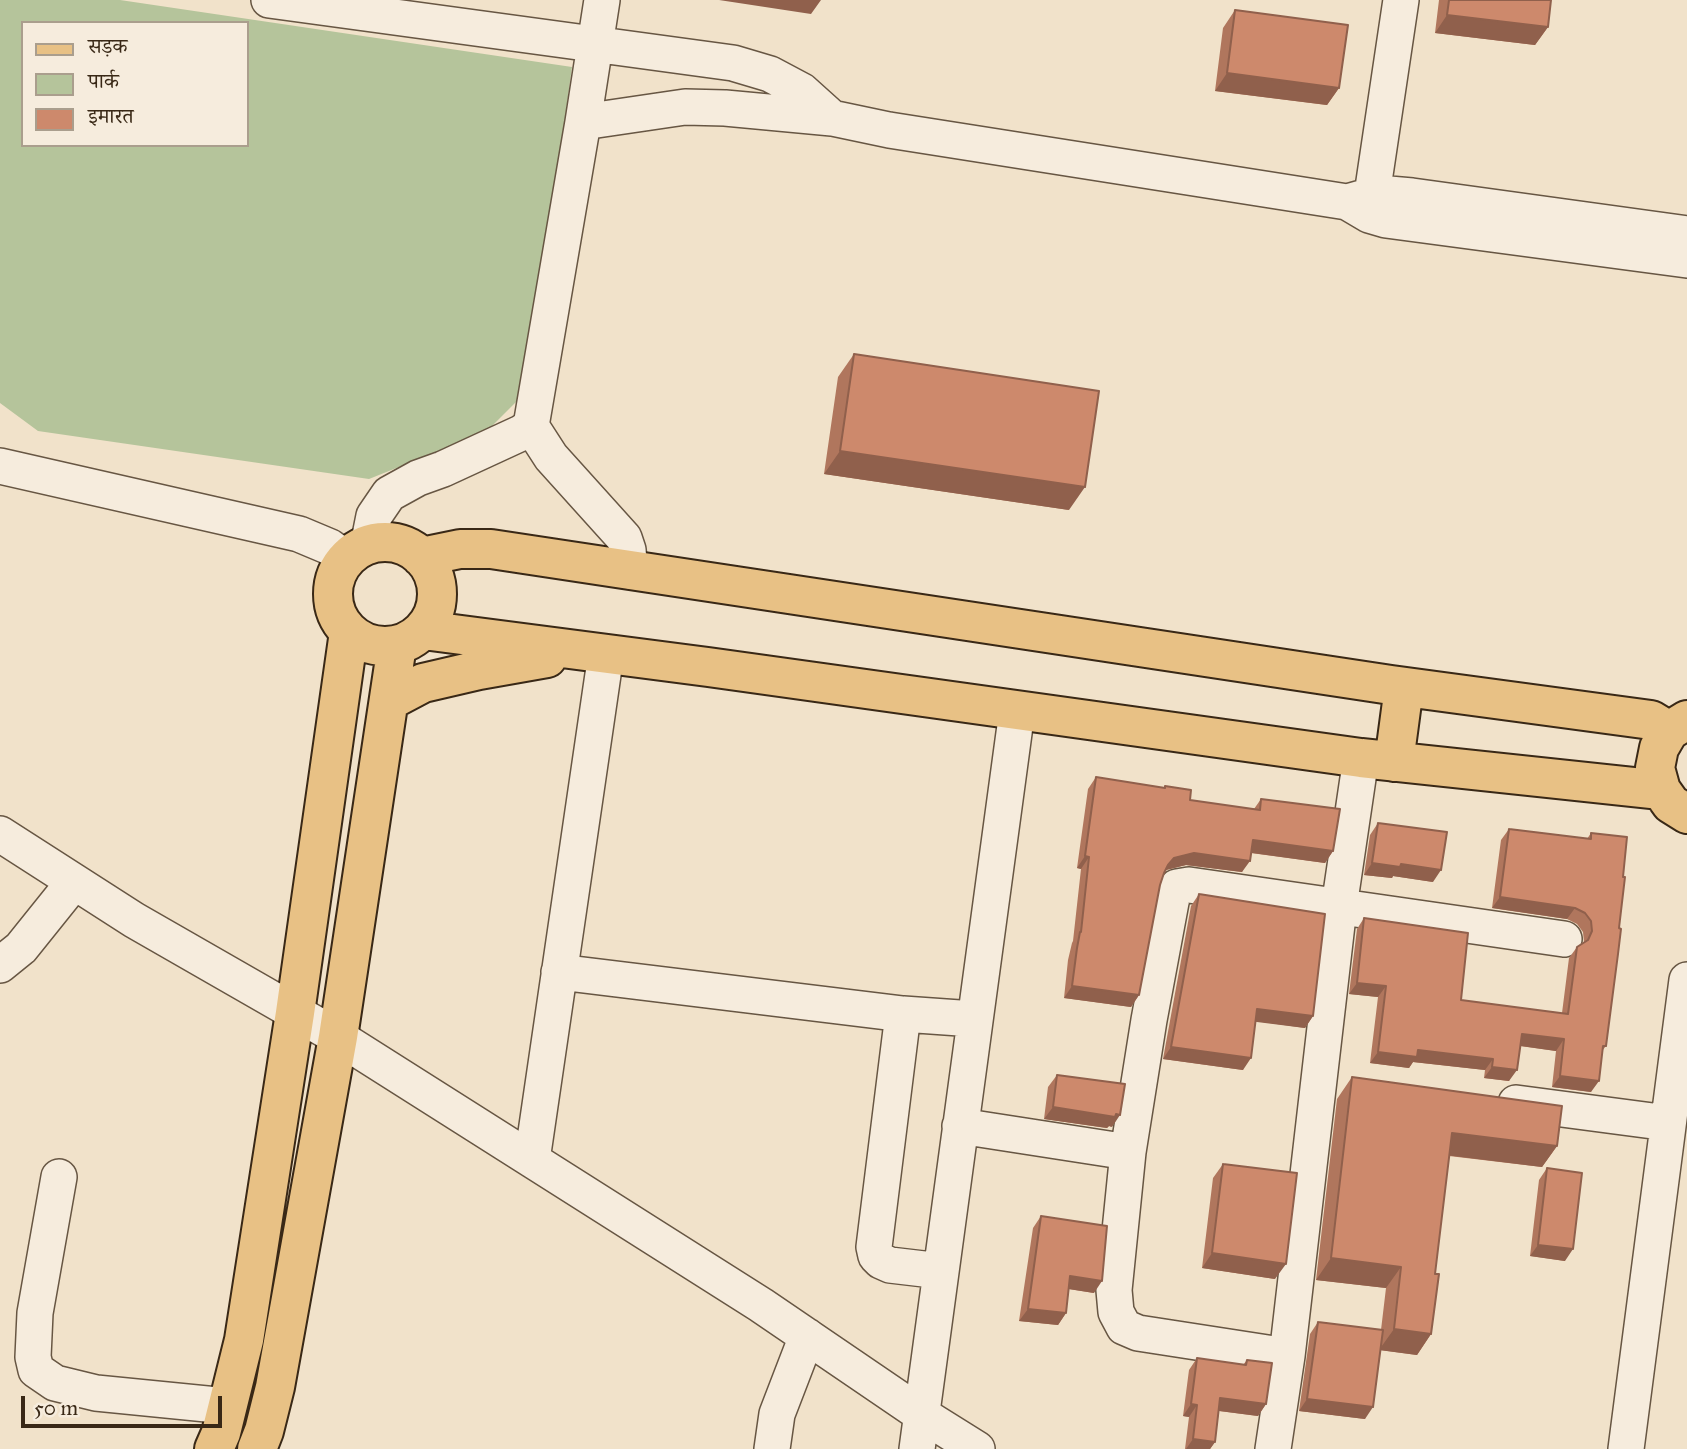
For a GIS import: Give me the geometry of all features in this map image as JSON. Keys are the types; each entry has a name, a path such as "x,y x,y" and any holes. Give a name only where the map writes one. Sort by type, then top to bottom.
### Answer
{"main road":[{"path":"257,1449 275,1387 338,1037 389,701 410,638 432,617 437,601 431,570 421,557 409,549 382,542 358,552 338,572 334,587 334,604 339,619 349,632 363,641 380,646 410,638 595,653 1674,802"},
{"path":"421,557 460,549 491,549 1404,687 1678,725 1659,748 1655,768 1674,802"},
{"path":"214,1449 244,1340 295,1013 349,632"},
{"path":"389,701 423,683 479,670 595,653"},
{"path":"1378,760 1404,687"}],"street":[{"path":"269,0 733,63 770,74 802,91 832,118"},
{"path":"602,0 531,426 551,457 624,538 630,571"},
{"path":"1363,204 1401,0"},
{"path":"583,122 685,107 832,118 889,130 1363,204 1386,220 1687,260"},
{"path":"1363,204 1389,194 1412,196 1687,234"},
{"path":"0,466 299,534 330,547 358,552 374,516 389,494 531,426"},
{"path":"532,1160 559,972 595,653"},
{"path":"917,1449 1017,710"},
{"path":"1273,1449 1332,1078 1339,907 1378,760"},
{"path":"0,834 134,920 338,1037 761,1304 921,1414 977,1449"},
{"path":"0,964 21,948 74,882"},
{"path":"1287,1356 1138,1333 1124,1327 1116,1312 1114,1290 1128,1152 1149,1020 1171,902 1177,887 1189,884 1564,939"},
{"path":"559,972 903,1014 974,1019"},
{"path":"1626,1449 1687,980"},
{"path":"903,1014 874,1247 876,1256 890,1265 940,1271"},
{"path":"1480,1098 1668,1123"},
{"path":"960,1126 1128,1152"},
{"path":"59,1178 35,1313 33,1357 36,1370 55,1383 96,1392 227,1406"},
{"path":"772,1449 777,1414 807,1336"}],"green space":[{"path":"0,0 120,0 572,67 528,390 486,432 369,479 38,431 0,403"}],"building":[{"path":"1449,0 1551,0 1548,27 1447,15"},
{"path":"1235,10 1348,25 1339,88 1227,73"},
{"path":"854,354 1099,391 1085,487 840,451"},
{"path":"1096,777 1191,790 1190,800 1260,810 1261,799 1340,809 1333,851 1253,840 1250,861 1194,853 1174,858 1168,865 1160,885 1139,995 1072,986 1081,932 1089,857 1085,856"},
{"path":"1378,823 1447,832 1441,870 1372,863"},
{"path":"1509,829 1591,839 1591,833 1627,837 1621,929 1599,1081 1560,1076 1564,1039 1522,1034 1517,1070 1492,1067 1493,1059 1418,1050 1417,1057 1378,1052 1386,986 1357,983 1364,918 1468,933 1461,1000 1568,1014 1577,947 1588,940 1592,931 1591,921 1585,913 1575,908 1500,897"},
{"path":"1199,894 1325,914 1313,1016 1257,1009 1251,1058 1171,1047"},
{"path":"1057,1075 1125,1084 1120,1115 1116,1114 1115,1117 1053,1107"},
{"path":"1352,1077 1562,1106 1557,1146 1452,1133 1435,1274 1439,1274 1431,1334 1394,1329 1401,1267 1331,1258"},
{"path":"1223,1164 1297,1173 1286,1264 1212,1253"},
{"path":"1547,1168 1582,1173 1573,1249 1538,1245"},
{"path":"1041,1216 1107,1226 1102,1281 1070,1276 1066,1313 1028,1309"},
{"path":"1318,1322 1383,1330 1373,1407 1307,1399"},
{"path":"1197,1358 1246,1365 1247,1360 1272,1363 1266,1404 1220,1398 1215,1442 1193,1439 1197,1405 1191,1404"}]}
